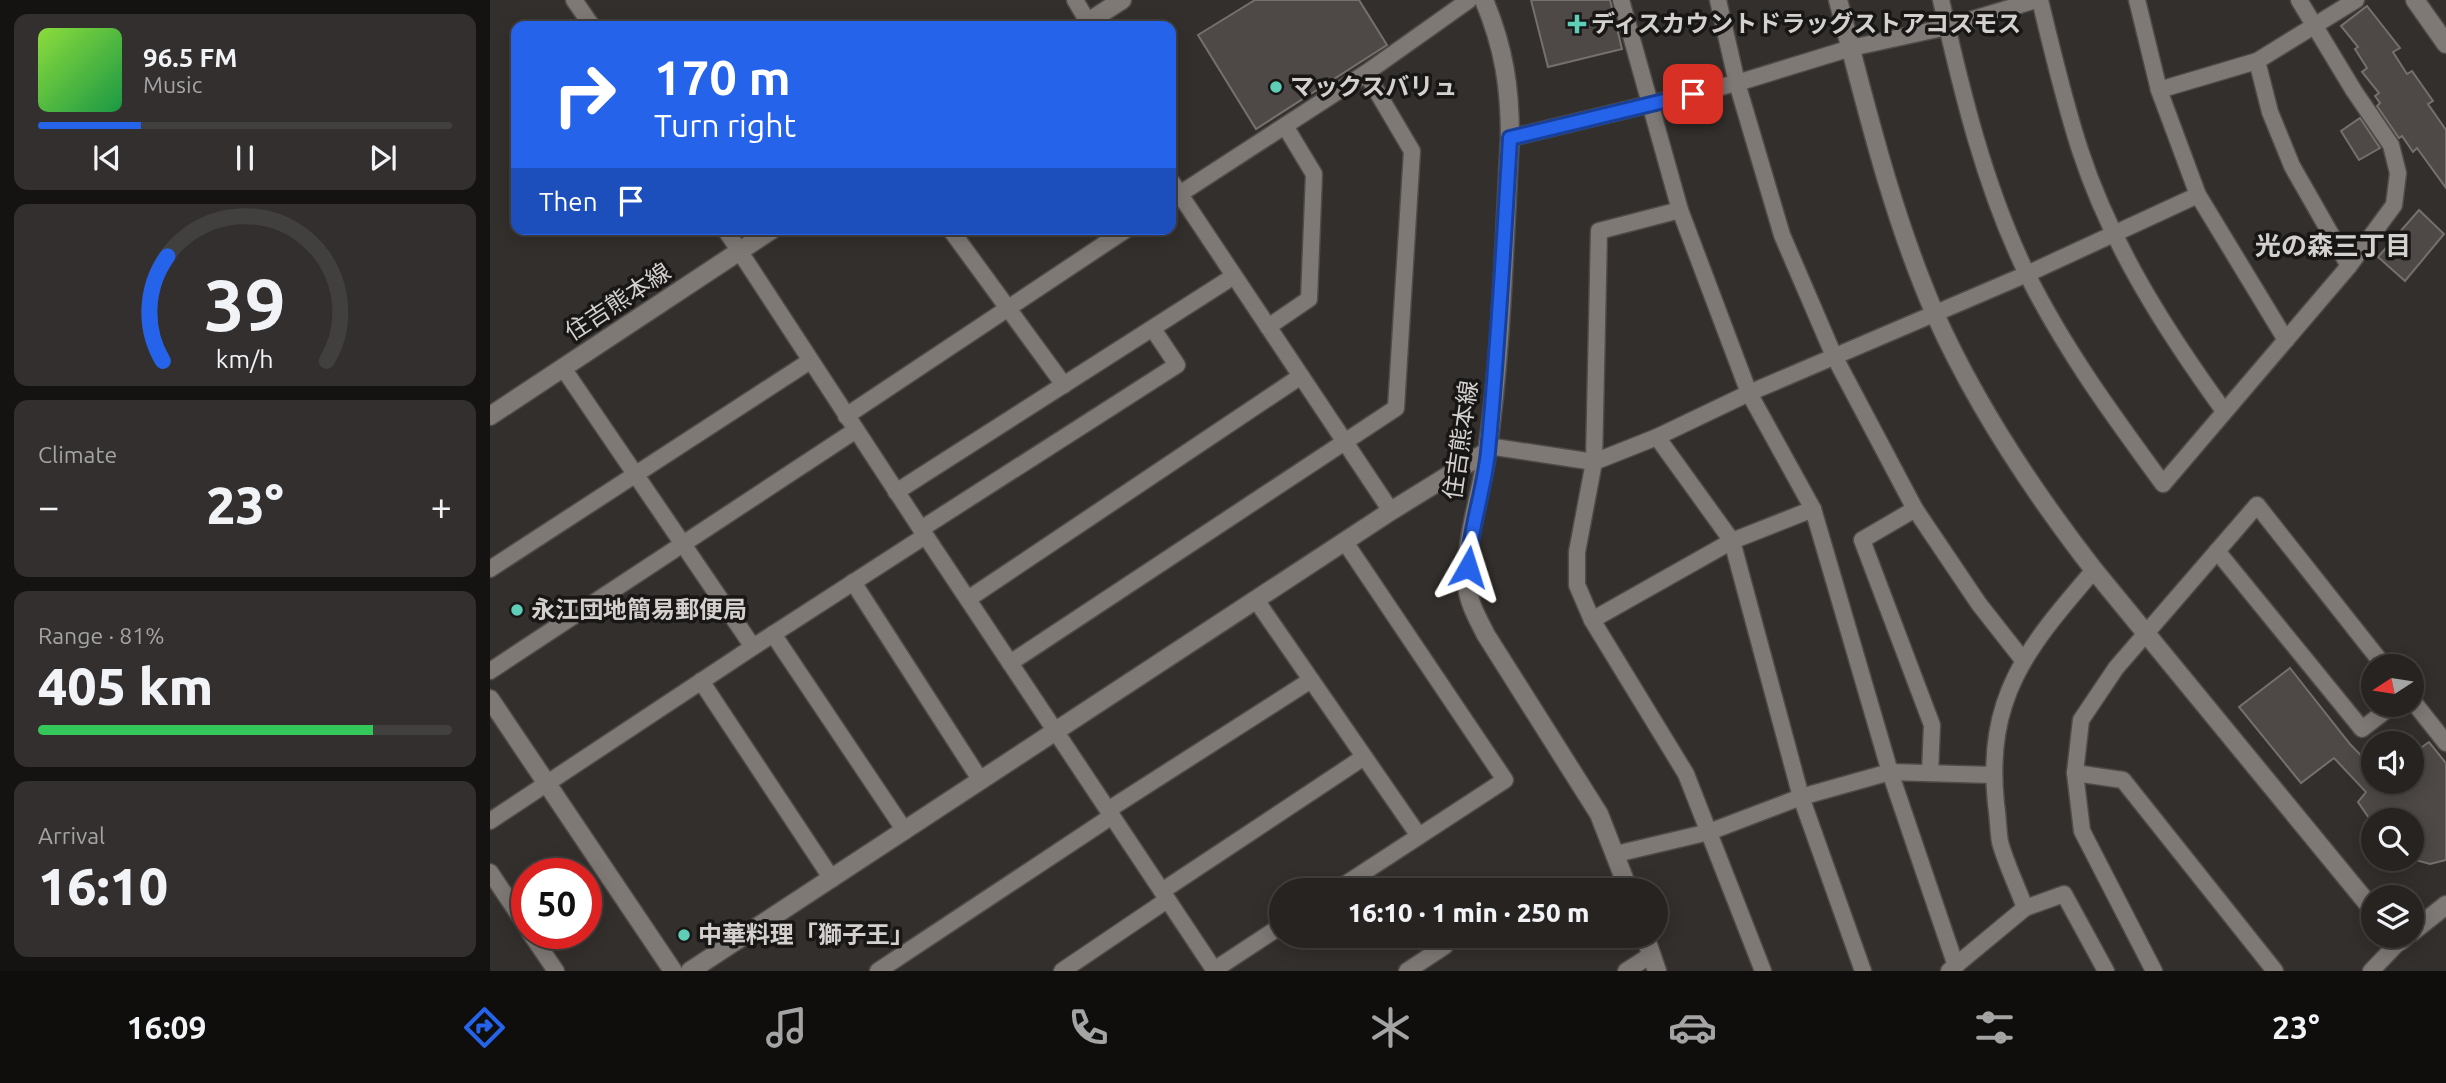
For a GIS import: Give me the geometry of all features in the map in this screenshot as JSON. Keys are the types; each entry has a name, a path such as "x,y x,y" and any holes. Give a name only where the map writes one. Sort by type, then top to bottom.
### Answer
{"street":[{"path":"574,0 589,21"},
{"path":"1075,0 1084,21"},
{"path":"1090,21 1122,0"},
{"path":"1176,191 1285,126 1469,0"},
{"name":"住吉熊本線","path":"1484,0 1496,27 1506,65 1510,138 1494,387 1488,449 1469,549 1467,585 1473,611 1486,635 1599,814 1624,878"},
{"path":"1621,0 1680,210 1749,393 1814,509 1952,969 2025,908 2064,894 2106,971"},
{"path":"1718,0 1737,83 1782,235 1835,356 1915,509 1979,604 2022,660"},
{"path":"1838,0 1893,203 1935,314 1988,419 2050,512 2094,570 2361,895"},
{"path":"1941,0 1971,121 1995,195 2027,274 2102,400 2163,484 2349,266 2393,205 2398,173 2391,145 2354,91 2299,0"},
{"path":"1510,138 1737,83 1851,48 1947,27 2038,0 2081,151 2115,234 2181,352 2224,411"},
{"path":"2137,0 2159,90 2198,195 2286,340"},
{"path":"2159,90 2258,61 2356,0"},
{"path":"2415,0 2446,44"},
{"path":"2258,61 2270,112 2292,166 2349,266"},
{"path":"1010,663 1396,408 1412,151 1366,73"},
{"path":"1268,327 1309,299 1314,174 1285,126"},
{"path":"1176,195 1234,276 1391,511"},
{"path":"690,971 1488,449 1594,462 1657,437 1749,393 2027,274 2198,195"},
{"path":"1680,210 1599,231 1594,462 1577,552 1577,585 1592,620 1686,774 1763,971"},
{"path":"729,235 923,533 1214,970 1269,934"},
{"name":"住吉熊本線","path":"490,415 764,235"},
{"path":"954,235 1064,385"},
{"path":"846,415 1118,235"},
{"path":"896,492 1234,276"},
{"path":"490,821 1177,365 1153,329"},
{"path":"490,569 810,361"},
{"path":"563,368 753,647"},
{"path":"968,599 1301,376"},
{"path":"490,671 856,430"},
{"path":"1657,437 1732,541 1801,797 1863,971"},
{"path":"2154,971 2082,831 2075,773 2081,720 2116,668 2257,505 2375,654"},
{"path":"1592,620 1732,541 1814,509"},
{"path":"1915,509 1862,540 1932,725 1930,773"},
{"path":"1345,542 1505,780 1355,878"},
{"path":"2217,551 2362,729 2376,718"},
{"path":"2025,908 2000,842 1993,775 1996,736 2007,694 2022,660 2053,617 2094,570"},
{"path":"853,582 981,781"},
{"path":"1256,600 1419,836"},
{"path":"773,634 905,831"},
{"path":"878,971 1311,680"},
{"path":"701,681 832,878"},
{"path":"490,699 673,971"},
{"path":"2424,715 2446,743"},
{"path":"1062,971 1164,895 1364,757"},
{"path":"1616,854 1709,832 1801,797 1891,772 1993,775"},
{"path":"2075,773 2123,780 2275,971"},
{"path":"490,872 511,903"},
{"path":"2424,921 2446,905"},
{"path":"1407,971 1442,948"},
{"path":"2371,971 2393,948"},
{"path":"541,949 556,971"},
{"path":"1626,971 1654,963"}],"building":[{"name":"マックスバリュ","path":"1255,0 1359,0 1387,45 1256,129 1198,35"},
{"name":"ディスカウントドラッグストアコスモス","path":"1531,0 1610,0 1622,49 1548,67"},
{"path":"2367,6 2400,48 2393,52 2407,74 2412,71 2433,101 2428,104 2446,130 2446,188 2417,148 2413,152 2402,136 2399,138 2377,106 2380,103 2375,96 2379,93 2362,72 2367,68 2355,49 2358,47 2341,26"},
{"path":"2360,118 2380,148 2359,160 2341,131"},
{"path":"2419,210 2444,234 2405,281 2378,257"},
{"path":"2290,668 2361,755 2361,787 2334,758 2301,783 2239,707"},
{"path":"2429,742 2446,763 2446,860 2430,864 2424,862 2424,808 2362,808 2358,802 2364,794 2424,794 2424,746"}],"place":[{"name":"ディスカウントドラッグストアコスモス","path":"1577,24"},
{"name":"マックスバリュ","path":"1276,87"},
{"name":"永江団地簡易郵便局","path":"517,610"},
{"name":"中華料理「獅子王」","path":"684,935"}],"district":[{"name":"光の森三丁目","path":"2333,246"}],"route":[{"path":"1468,567 1488,451 1510,138 1693,94"}]}
